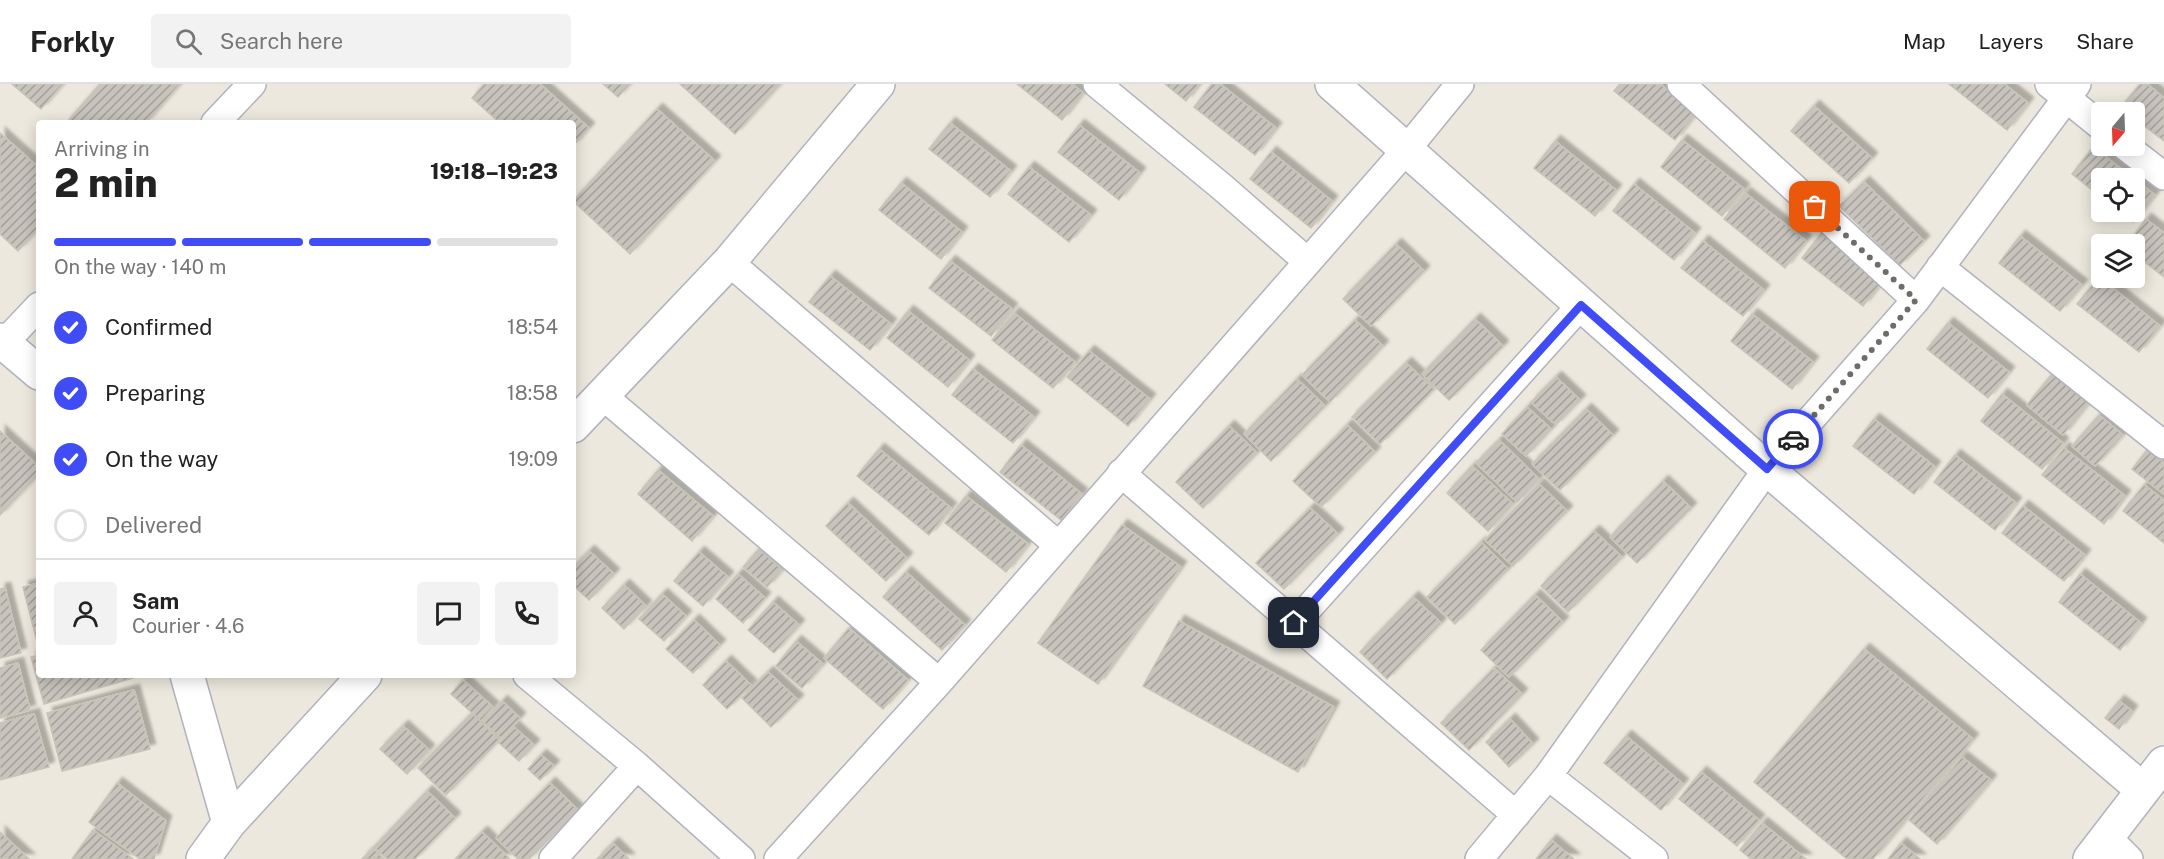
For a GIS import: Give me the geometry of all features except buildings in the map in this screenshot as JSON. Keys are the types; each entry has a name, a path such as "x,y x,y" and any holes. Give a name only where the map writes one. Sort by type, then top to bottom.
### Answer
{"street":[{"path":"218,120 252,84"},
{"path":"576,423 729,262 878,84"},
{"path":"1097,84 1222,187 1308,262"},
{"path":"1332,84 1767,469 2144,790"},
{"path":"778,859 939,682 1406,150 1460,84"},
{"path":"1681,84 1916,300"},
{"path":"1479,859 1548,777 1767,469 1916,300 2064,89 2091,116"},
{"path":"2138,156 2164,176"},
{"path":"729,262 1058,545"},
{"path":"1940,267 2164,445"},
{"path":"1294,623 1581,305"},
{"path":"36,309 2,342 36,370"},
{"path":"603,396 939,682"},
{"path":"1121,473 1516,815"},
{"path":"188,678 229,823"},
{"path":"203,859 229,823 361,678"},
{"path":"531,678 637,766 741,859"},
{"path":"2109,852 2144,790 2164,763"},
{"path":"553,859 637,766"},
{"path":"1548,777 1654,859"}],"way so far":[{"path":"1793,439 1916,300 1815,207"}],"route":[{"path":"1294,623 1581,305 1767,469 1793,439"}]}
